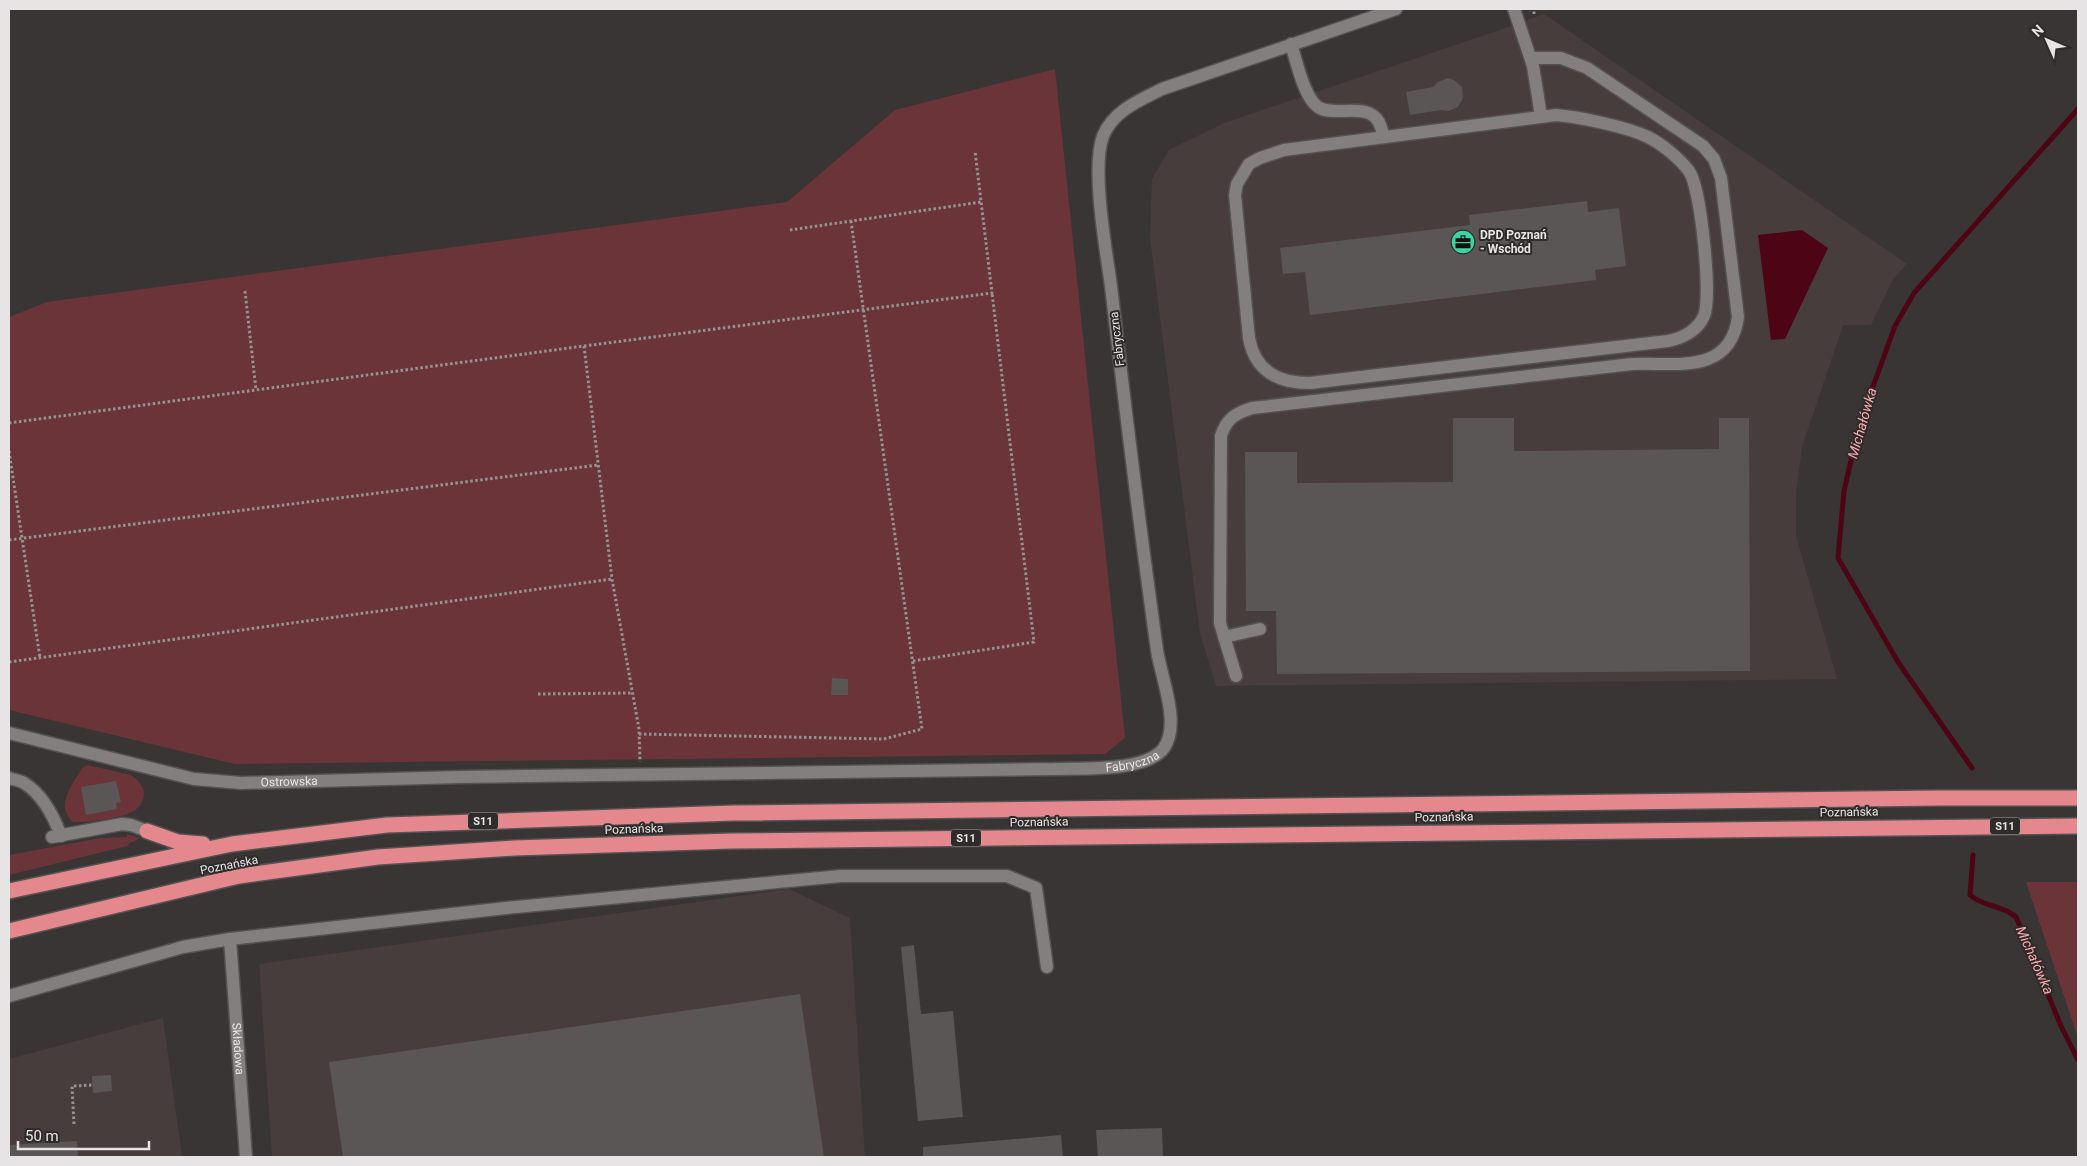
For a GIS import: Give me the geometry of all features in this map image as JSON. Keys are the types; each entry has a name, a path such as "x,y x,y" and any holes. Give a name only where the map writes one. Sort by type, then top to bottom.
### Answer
{"highway":[{"name":"Poznańska","path":"9,891 232,844 387,825 734,813 1940,798 2078,798"},
{"name":"Poznańska","path":"9,931 239,876 378,857 514,848 731,841 2078,826"},
{"path":"148,831 185,843 232,844"}],"street":[{"name":"Fabryczna","path":"640,775 1055,769 1129,765 1151,759 1159,754 1168,742 1172,722 1157,648 1105,239 1099,171 1103,138 1114,119 1131,105 1162,89 1396,9"},
{"path":"1514,9 1531,58 1541,116"},
{"path":"1290,44 1308,94 1316,106 1323,109 1351,110 1367,113 1379,122 1383,137"},
{"path":"1236,676 1224,637 1220,613 1222,436 1225,424 1236,414 1252,408 1632,364 1694,364 1711,358 1734,332 1738,317 1721,178 1714,159 1694,140 1587,68 1562,58 1531,58"},
{"path":"1541,116 1575,117 1647,137 1675,157 1688,170 1697,193 1708,295 1704,315 1700,322 1686,335 1668,341 1310,383 1284,380 1268,372 1254,357 1250,338 1235,206 1235,195 1240,178 1249,164 1272,153 1541,116"},
{"path":"1224,637 1260,629"},
{"name":"Ostrowska","path":"9,733 194,779 216,782 287,783 460,777 640,775"},
{"path":"9,778 22,782 36,794 50,812 57,836 126,824 148,831"},
{"path":"9,996 183,947 230,939 506,908 841,876 1008,876 1036,888 1047,966"},
{"name":"Składowa","path":"230,939 246,1157"}],"path":[{"path":"1534,9 1534,14"},
{"path":"913,662 1034,642 975,151"},
{"path":"790,230 981,202"},
{"path":"639,734 884,740 922,729 851,221"},
{"path":"245,290 256,390"},
{"path":"9,423 992,293"},
{"path":"584,346 612,580 639,734 640,775"},
{"path":"9,451 40,658"},
{"path":"9,540 598,465"},
{"path":"9,662 612,580"},
{"path":"538,694 632,693"},
{"path":"74,1124 72,1086 93,1084"}],"shaded area":[{"path":"1544,14 1907,264 1893,279 1871,325 1843,325 1802,447 1796,493 1796,536 1837,679 1216,686 1200,633 1150,238 1152,179 1169,150 1224,123"},
{"path":"1055,69 1125,738 1105,754 235,764 9,710 9,317 47,302 787,202 895,110"},
{"path":"1802,230 1828,248 1785,339 1771,340 1758,235"},
{"path":"88,765 131,775 140,783 144,794 137,809 114,818 73,822 65,809 67,794 83,767"},
{"path":"127,834 140,838 127,846 9,875 9,855 101,838 127,837"},
{"path":"2026,882 2078,882 2078,1038"},
{"path":"789,889 850,918 865,1157 272,1157 259,964"},
{"path":"163,1018 182,1157 9,1157 9,1059"}],"building":[{"path":"1448,78 1454,80 1462,87 1463,98 1458,107 1449,111 1441,110 1410,115 1406,92 1433,87 1438,82"},
{"path":"1587,201 1588,212 1619,208 1626,266 1595,270 1596,280 1310,315 1305,272 1283,274 1280,248 1470,225 1469,215"},
{"path":"1453,418 1514,418 1514,451 1719,449 1719,418 1749,418 1750,671 1277,674 1276,611 1246,611 1245,452 1297,452 1297,483 1453,482"},
{"path":"832,678 848,679 848,695 831,695"},
{"path":"116,781 121,802 116,803 117,809 86,815 81,787"},
{"path":"914,945 921,1014 953,1011 963,1117 918,1121 901,947"},
{"path":"800,994 824,1157 343,1157 329,1062"},
{"path":"111,1075 112,1091 93,1093 92,1076"},
{"path":"1162,1128 1163,1157 1098,1157 1096,1130"},
{"path":"1061,1135 1063,1157 923,1157 923,1147"},
{"path":"77,1141 78,1157 9,1157 9,1145"}],"waterway":[{"name":"Michałówka","path":"1972,768 1898,662 1838,558 1844,491 1853,452 1871,392 1895,326 1914,293 2078,109"},
{"name":"Michałówka","path":"1973,855 1970,895 1981,902 2005,910 2016,917 2061,1026 2078,1060"}],"place":[{"name":"DPD Poznań - Wschód","path":"1463,242"}]}
